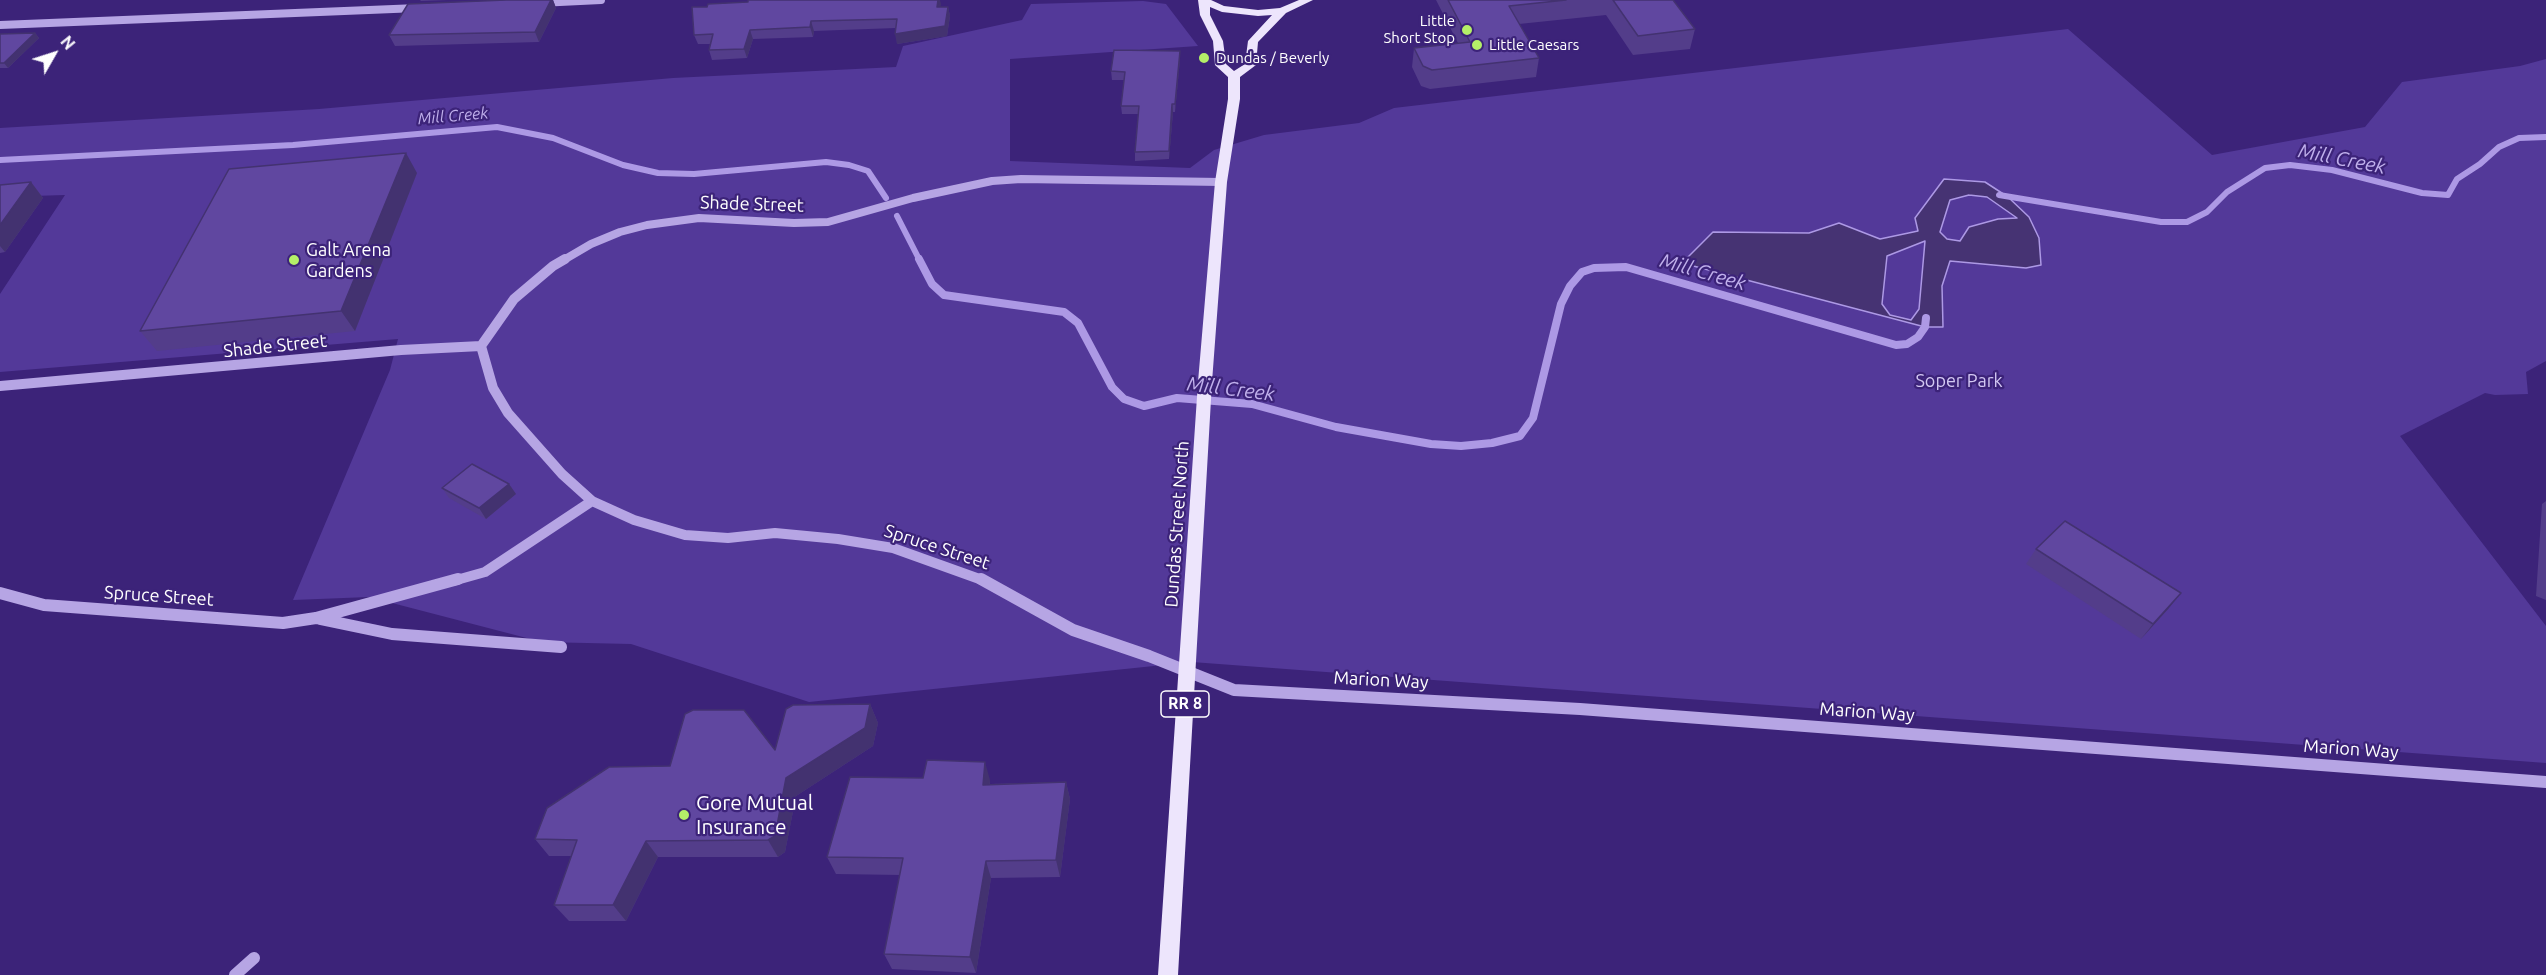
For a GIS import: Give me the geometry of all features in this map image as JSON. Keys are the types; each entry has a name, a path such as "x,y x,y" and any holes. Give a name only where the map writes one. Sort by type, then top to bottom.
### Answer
{"main road":[{"path":"1203,1 1222,9 1258,14 1282,10 1308,0"},
{"path":"1203,1 1205,15 1218,41 1221,65 1234,76 1250,65 1253,41 1282,10"},
{"name":"Dundas Street North","path":"1168,975 1205,382 1221,182 1234,99 1234,76"}],"street":[{"path":"531,3 602,0"},
{"path":"0,25 424,8"},
{"name":"Shade Street","path":"0,386 401,350 481,346 514,299 553,266 591,244 620,232 647,225 699,218 794,223 828,222 913,198 992,181 1021,179 1221,182"},
{"name":"Spruce Street","path":"481,346 493,388 508,413 562,474 592,501 634,520 685,536 728,538 776,533 838,539 893,548 991,583 1073,630 1149,656 1187,672"},
{"name":"Spruce Street","path":"0,593 44,605 283,623 316,618 485,572 592,501"},
{"name":"Spruce Street","path":"316,618 392,634 561,647"},
{"name":"Marion Way","path":"1187,672 1234,690 1580,709 2546,782"},
{"path":"235,975 254,958"}],"green space":[{"name":"Soper Park","path":"1143,1 1166,4 1198,46 1010,59 1010,161 1190,168 1214,150 1264,135 1359,123 1394,108 2068,29 2212,155 2365,127 2402,82 2520,66 2546,59 2546,361 2526,372 2528,394 2485,393 2400,436 2546,626 2546,763 1192,662 809,702 631,644 542,642 369,597 293,600 390,370 398,339 0,372 0,294 65,195 0,197 0,128 319,109 673,78 896,67 903,46 1022,20 1031,4"}],"shaded area":[{"path":"1944,179 1985,182 2008,197 2029,217 2039,238 2041,265 2026,268 1950,261 1942,286 1943,327 1925,327 1682,263 1713,232 1809,233 1839,223 1880,239 1918,231 1915,218","holes":["1969,195 1987,197 2017,218 1998,219 1969,227 1960,241 1947,239 1940,232 1950,200","1925,241 1919,309 1911,320 1890,315 1882,304 1887,256"]}],"building":[{"path":"551,0 535,32 389,35 408,4"},
{"path":"748,0 938,0 937,7 948,7 945,26 895,34 897,19 811,21 810,27 750,30 744,49 709,50 713,34 694,35 692,7 748,2"},
{"path":"1448,0 1566,0 1509,6 1539,58 1432,70 1423,66 1414,48 1470,42"},
{"path":"1613,0 1673,0 1695,29 1638,36"},
{"path":"35,33 4,63 0,63 0,34"},
{"path":"1114,50 1180,51 1175,104 1172,104 1169,151 1135,152 1139,106 1121,106 1125,72 1111,71"},
{"name":"Galt Arena Gardens","path":"406,153 341,311 140,331 229,169"},
{"path":"31,182 0,225 0,185"},
{"path":"472,464 509,484 479,508 442,488"},
{"path":"2065,521 2181,593 2153,624 2036,549"},
{"name":"Gore Mutual Insurance","path":"870,704 865,728 786,778 775,836 768,840 646,841 613,905 554,905 577,840 535,839 547,808 609,767 670,766 685,714 693,710 744,710 775,750 786,709 793,705"},
{"name":"Gore Mutual Insurance","path":"927,760 985,762 983,785 1066,782 1056,860 986,861 970,957 884,954 903,858 827,857 850,777 923,778"}],"waterway":[{"name":"Mill Creek","path":"0,160 293,145 497,127 553,138 623,165 658,173 694,174 826,162 849,165 868,171 886,198"},
{"name":"Mill Creek","path":"1999,195 2161,222 2187,222 2207,212 2227,192 2265,168 2290,165 2332,170 2422,193 2448,195 2457,179 2480,164 2499,147 2519,138 2546,137"},
{"name":"Mill Creek","path":"897,216 920,261"},
{"name":"Mill Creek","path":"919,259 932,284 944,295 1064,312 1078,323 1112,387 1124,399 1144,406 1177,398 1252,404 1336,427 1431,444 1461,446 1492,443 1520,436 1533,418 1561,304 1570,286 1582,272 1594,268 1626,267 1896,345 1907,344 1918,337 1925,327 1926,318"}],"place":[{"name":"Little Short Stop","path":"1467,30"},
{"name":"Little Caesars","path":"1477,45"},
{"name":"Dundas / Beverly","path":"1204,58"},
{"name":"Galt Arena Gardens","path":"294,260"},
{"name":"Gore Mutual Insurance","path":"684,815"}]}
